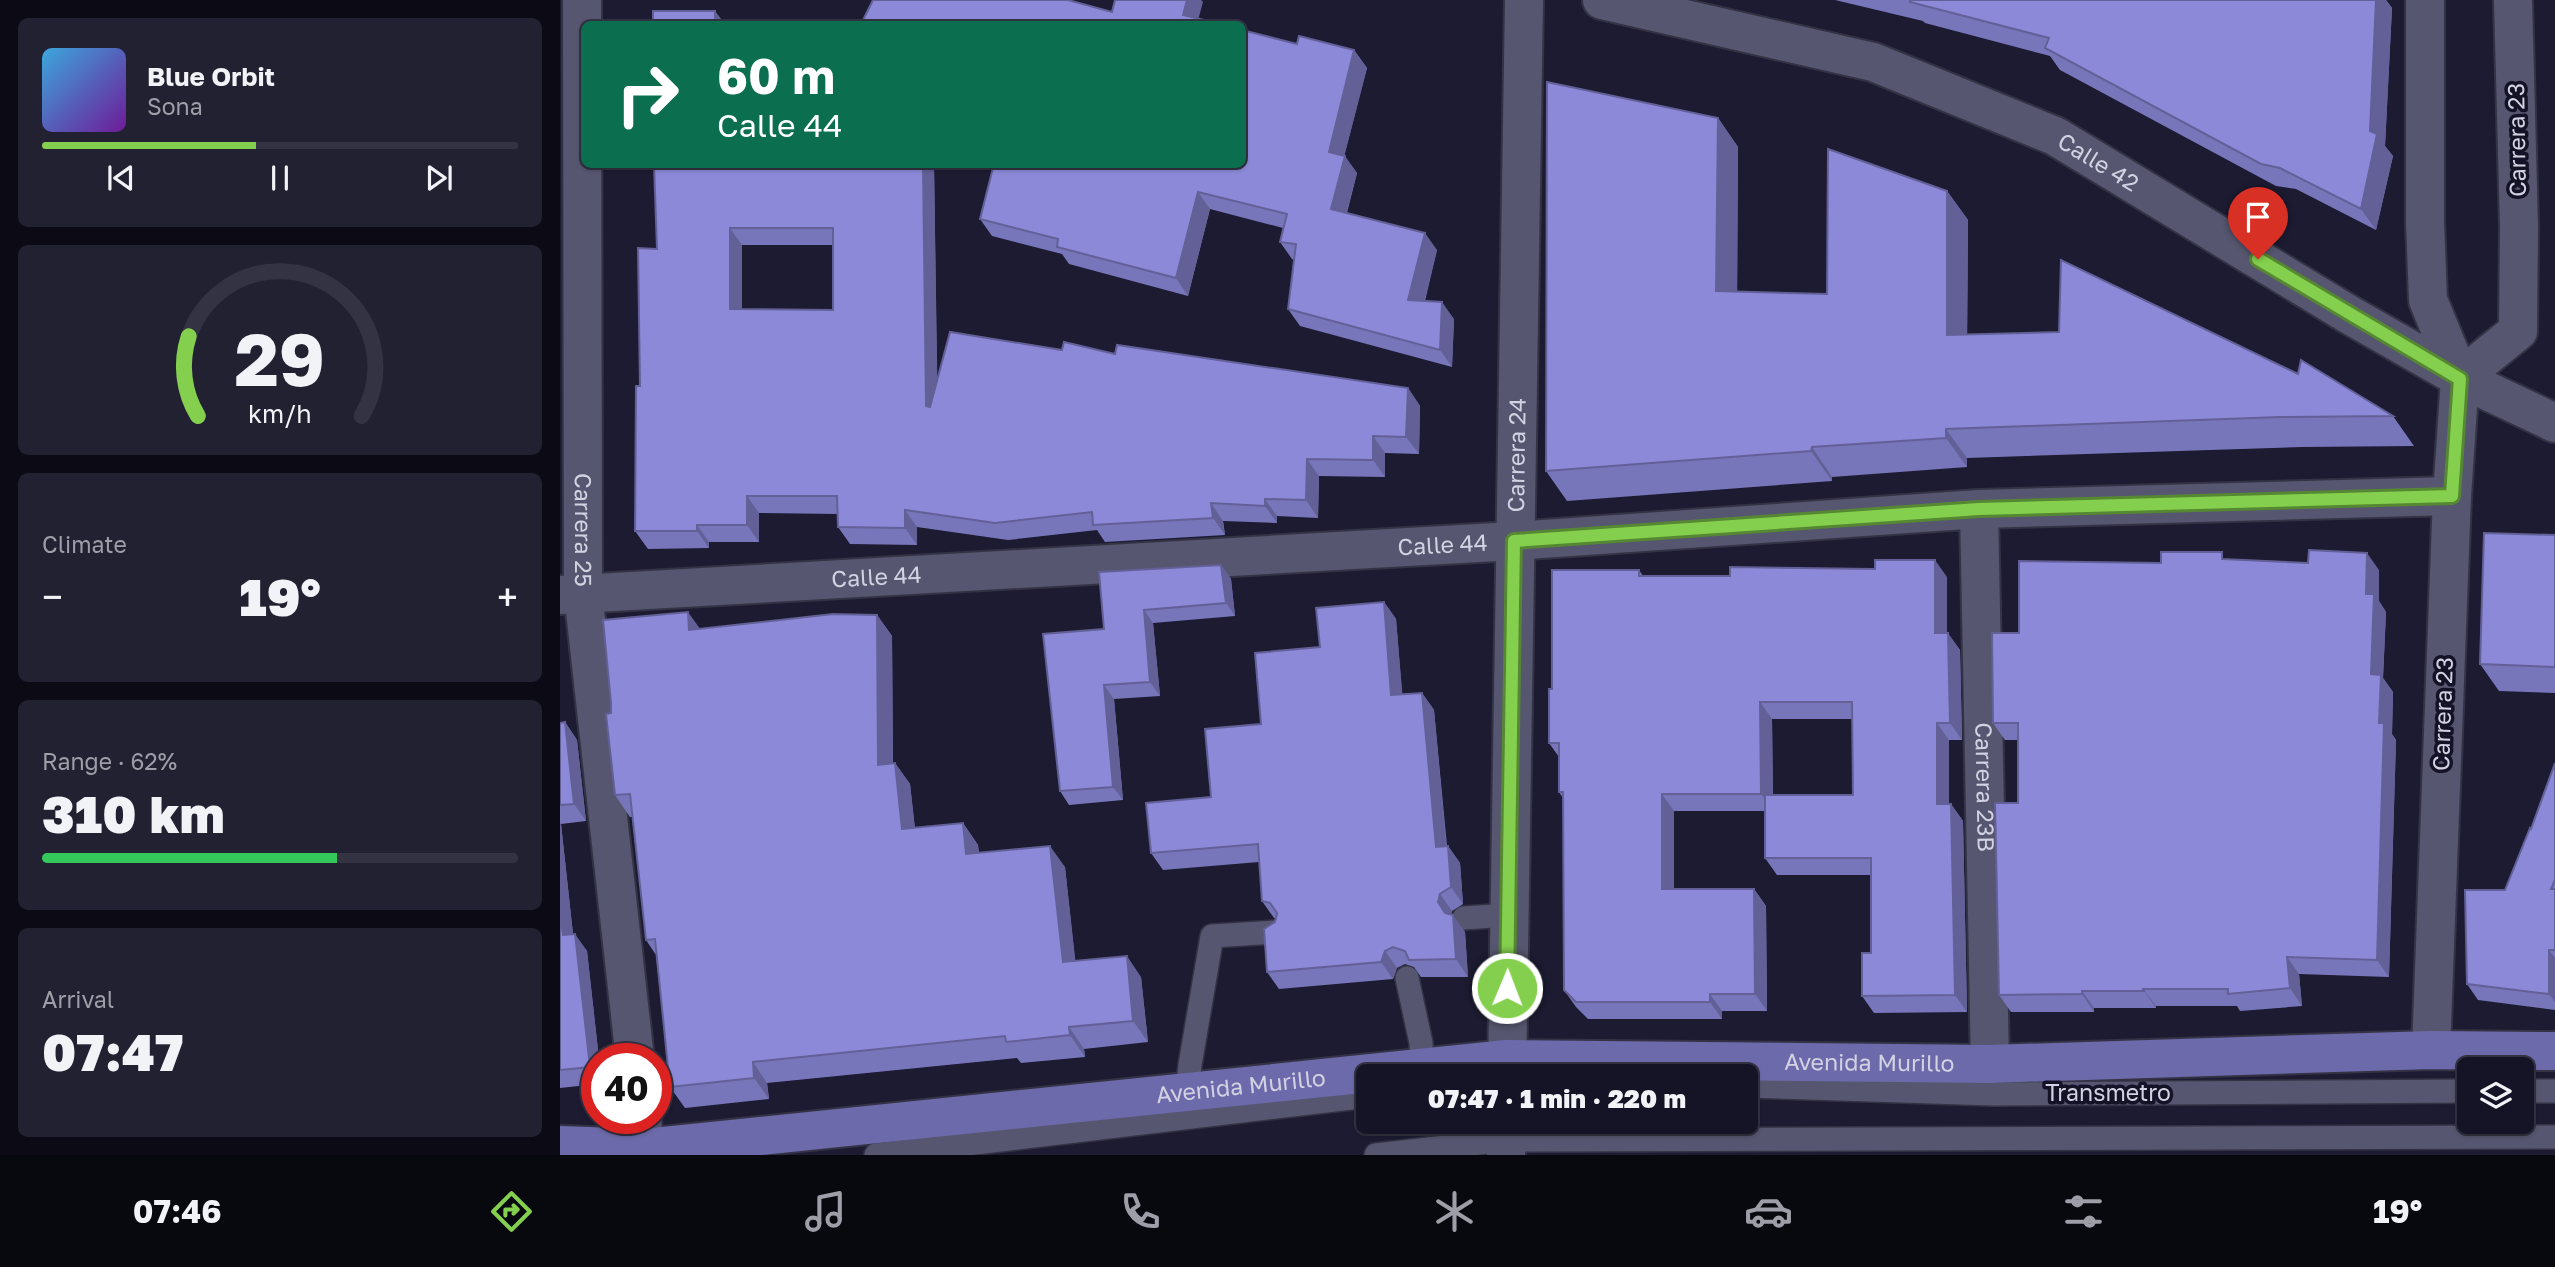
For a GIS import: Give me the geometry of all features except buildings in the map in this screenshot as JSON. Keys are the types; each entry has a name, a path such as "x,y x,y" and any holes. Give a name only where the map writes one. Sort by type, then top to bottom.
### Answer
{"main road":[{"name":"Avenida Murillo","path":"1758,1065 1990,1064 2431,1049 2555,1051"},
{"name":"Avenida Murillo","path":"672,1131 1187,1092 1356,1074"},
{"name":"Avenida Murillo","path":"560,1145 636,1134"}],"street":[{"name":"Carrera 25","path":"582,0 582,21"},
{"name":"Carrera 24","path":"1507,1064 1524,0"},
{"name":"Calle 42","path":"1602,0 1873,62 2055,136 2460,379 2555,423"},
{"name":"Carrera 23","path":"2425,0 2425,221 2428,300 2460,379 2452,496 2431,1049"},
{"name":"Carrera 23","path":"2460,379 2518,331 2519,227 2513,0"},
{"name":"Carrera 25","path":"581,59 572,594 633,1043"},
{"name":"Calle 44","path":"572,594 1514,541 1979,509 2452,496"},
{"name":"Carrera 23B","path":"1979,509 1990,1064"}],"lane":[{"path":"1464,918 1508,915"},
{"path":"1187,1092 1189,1065 1212,936 1275,932"},
{"path":"1407,978 1421,1043 1422,1064"},
{"name":"Transmetro","path":"1758,1086 1993,1094 2457,1091"},
{"path":"2534,1091 2555,1091"},
{"path":"876,1155 1356,1097"},
{"name":"Transmetro","path":"1376,1155 1507,1139 2555,1136"}],"route":[{"path":"1507,988 1514,541 1979,509 2452,496 2460,379 2258,259"}]}
